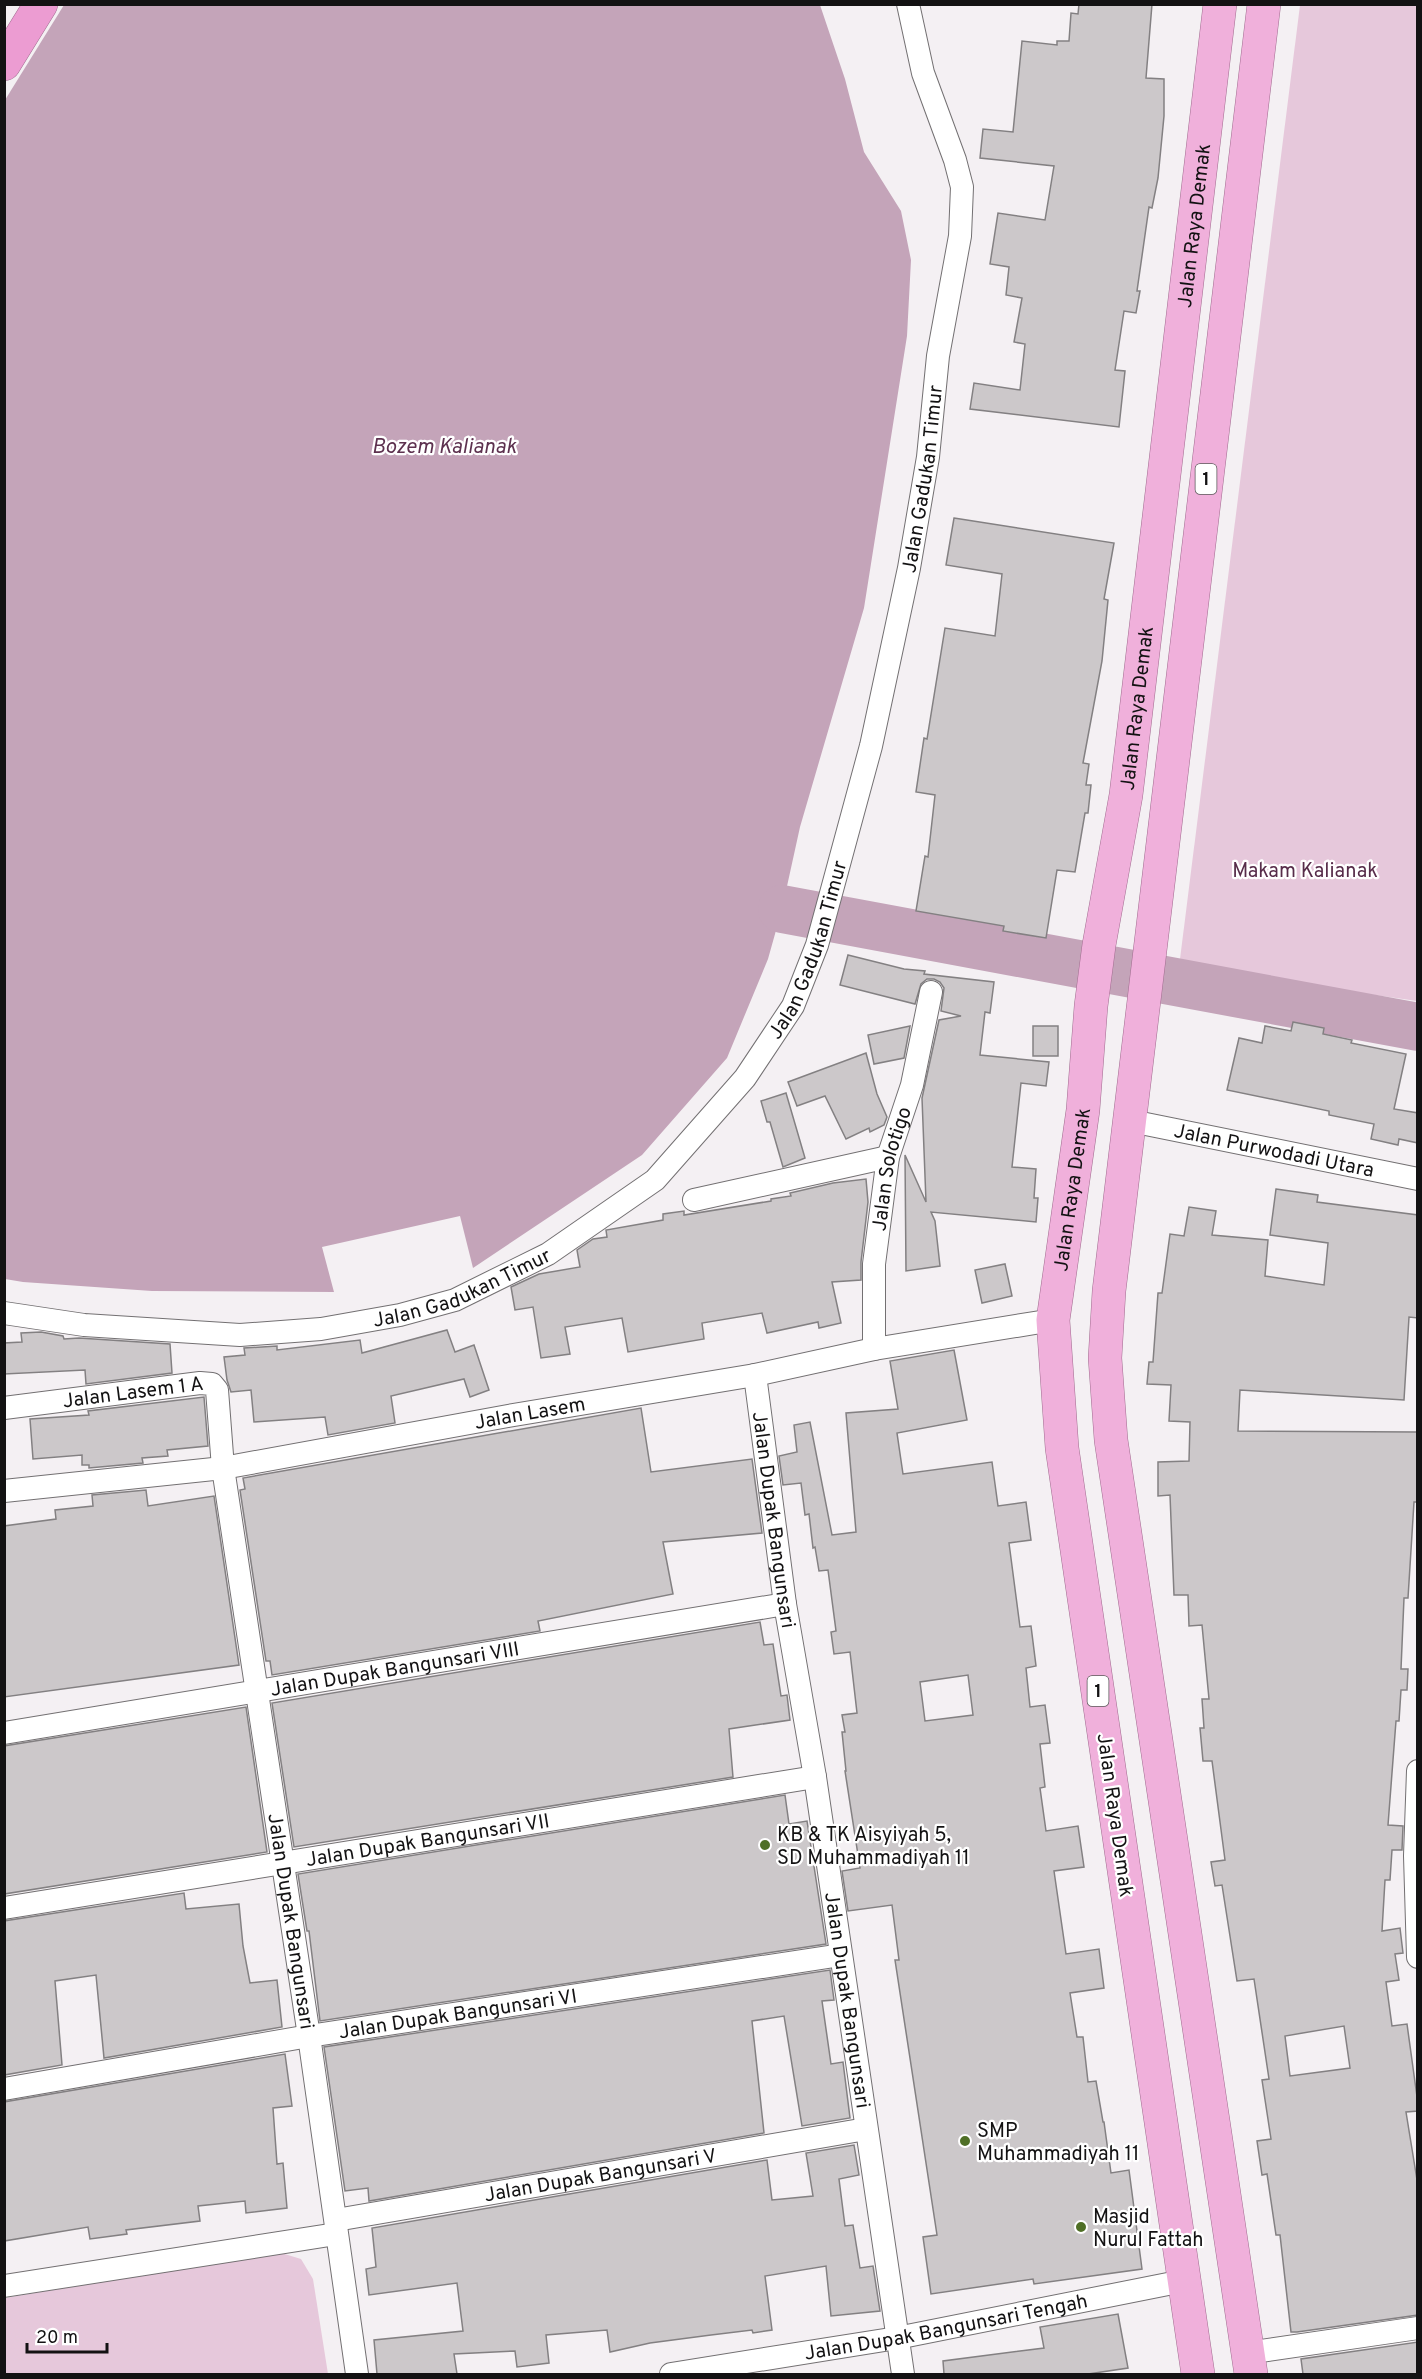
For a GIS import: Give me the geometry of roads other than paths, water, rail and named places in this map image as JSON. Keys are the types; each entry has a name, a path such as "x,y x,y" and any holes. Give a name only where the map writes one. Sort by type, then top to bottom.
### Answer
{"highway":[{"path":"4,64 41,4"},
{"name":"Jalan Raya Demak","path":"1198,2374 1062,1448 1053,1320 1083,1110 1091,1006 1099,945 1134,731 1220,4"},
{"name":"1","path":"1249,2364 1111,1440 1105,1358 1109,1291 1264,4"},
{"path":"1134,731 1142,740 1153,743 1166,742 1175,736"},
{"path":"1129,769 1152,762 1163,767 1171,775"}],"street":[{"name":"Jalan Gadukan Timur","path":"4,1313 84,1325 240,1335 321,1329 400,1316 455,1300 548,1254 655,1180 745,1078 793,1006 817,945 871,746 909,568 928,457 938,356 962,214 962,187 955,160 923,73 908,4"},
{"name":"Jalan Solotigo","path":"874,1349 874,1264 888,1157 912,1086 931,992"},
{"name":"Jalan Purwodadi Utara","path":"1131,1121 1418,1179"},
{"path":"694,1200 888,1157"},
{"name":"Jalan Lasem","path":"4,1491 223,1468 508,1416 755,1375 874,1349 1053,1320"},
{"name":"Jalan Dupak Bangunsari","path":"755,1375 785,1604 815,1777 903,2374"},
{"name":"Jalan Lasem 1 A","path":"4,1408 200,1383 212,1384 217,1390 223,1468"},
{"name":"Jalan Dupak Bangunsari","path":"223,1468 309,2036 357,2374"},
{"name":"Jalan Dupak Bangunsari VIII","path":"4,1733 785,1604"},
{"path":"1418,1771 1415,1856 1418,1957"},
{"name":"Jalan Dupak Bangunsari VII","path":"4,1908 815,1777"},
{"name":"Jalan Dupak Bangunsari VI","path":"4,2089 309,2036 842,1955"},
{"name":"Jalan Dupak Bangunsari V","path":"4,2286 866,2129"},
{"name":"Jalan Dupak Bangunsari Tengah","path":"671,2374 897,2338 1183,2281"},
{"path":"1249,2364 1418,2328"}],"water":[{"name":"Bozem Kalianak","path":"4,5 820,5 845,79 864,152 901,211 911,260 907,336 864,608 800,827 782,909 768,959 727,1058 642,1155 473,1268 460,1216 322,1247 334,1292 152,1291 5,1279"}],"waterway":[{"path":"782,909 1418,1027"}],"place":[{"name":"KB & TK Aisyiyah 5, SD Muhammadiyah 11","path":"765,1845"},
{"name":"SMP Muhammadiyah 11","path":"965,2141"},
{"name":"Masjid Nurul Fattah","path":"1081,2227"}],"park label":[{"name":"Makam Kalianak","path":"1305,870"}]}
